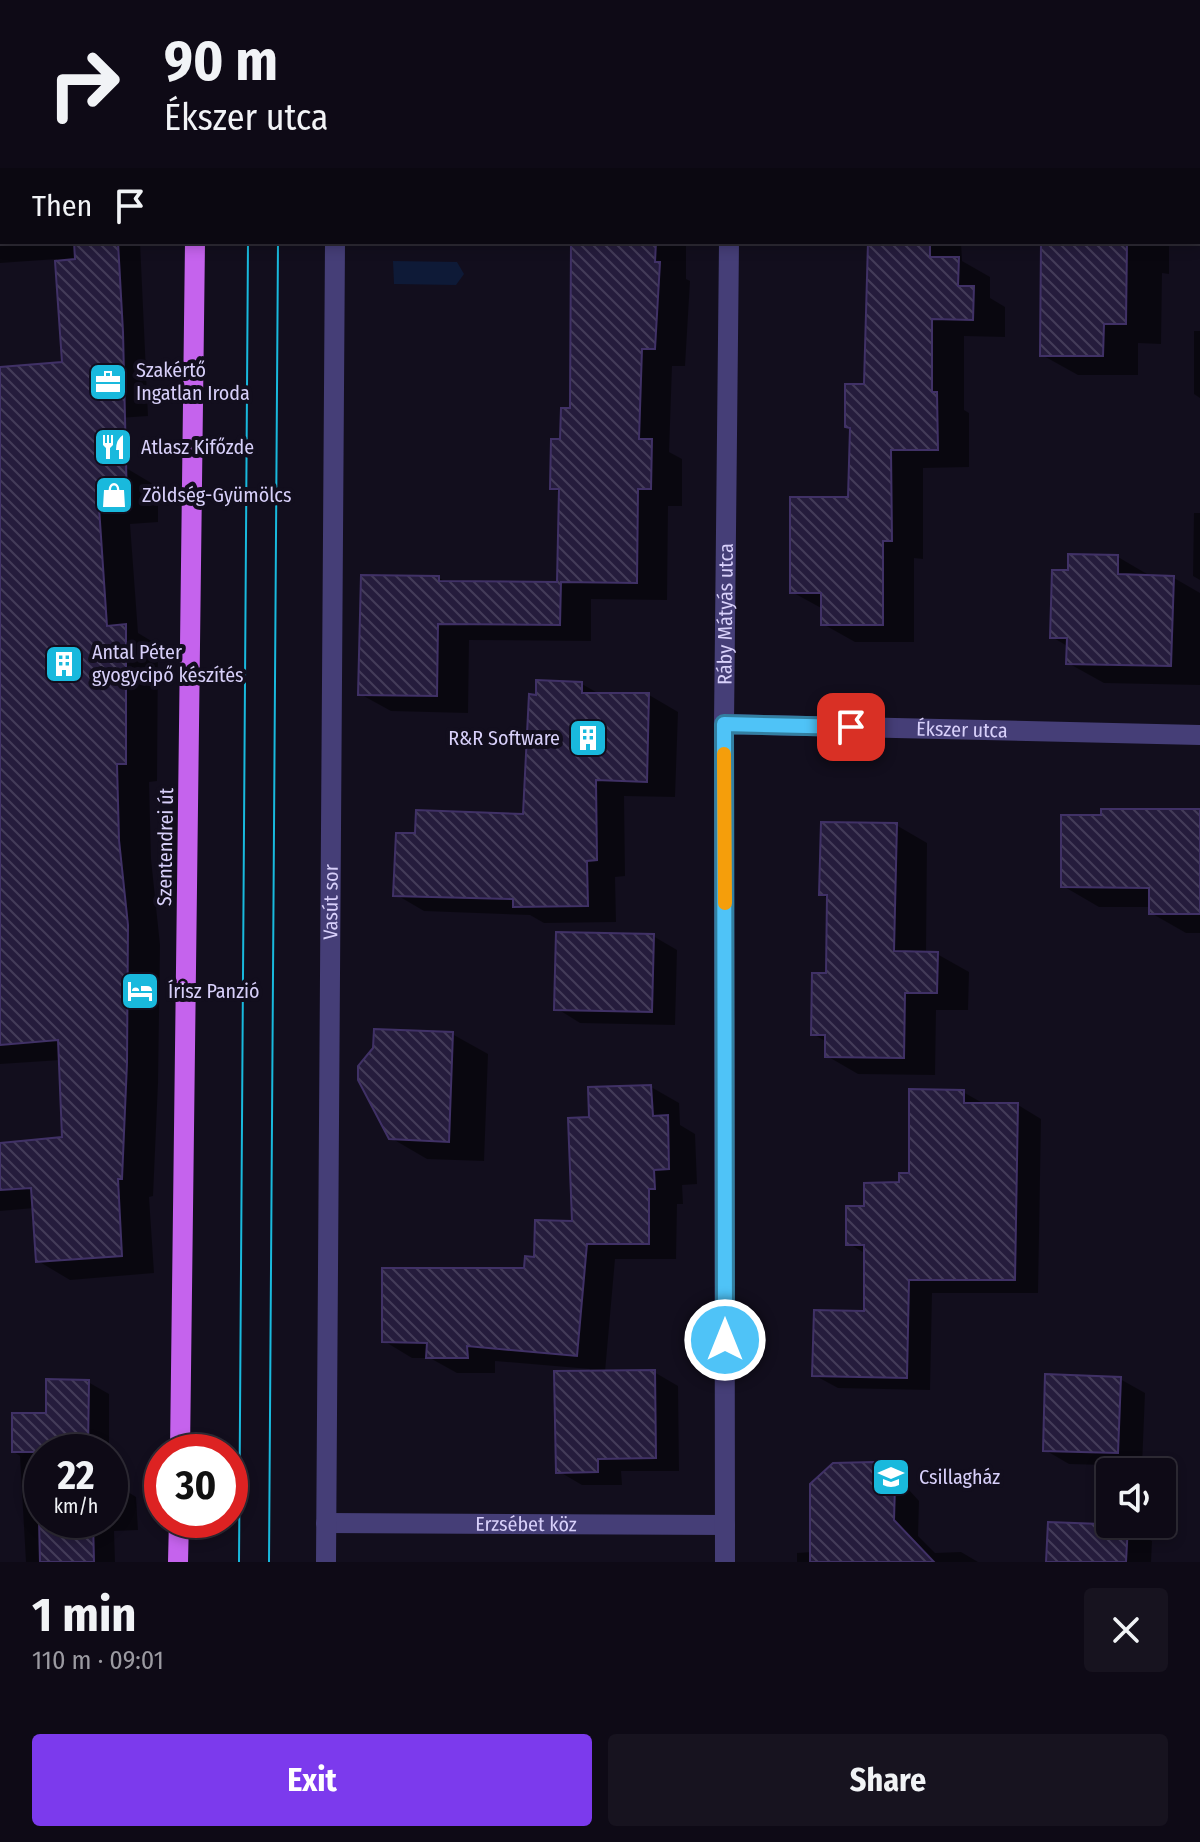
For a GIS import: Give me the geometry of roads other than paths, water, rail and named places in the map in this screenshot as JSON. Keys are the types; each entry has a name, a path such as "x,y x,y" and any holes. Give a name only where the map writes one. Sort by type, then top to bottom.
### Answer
{"main road":[{"name":"Szentendrei út","path":"180,1434 195,244"},
{"path":"178,1562 179,1538"}],"street":[{"name":"Vasút sor","path":"326,1562 335,244"},
{"name":"Ráby Mátyás utca","path":"725,1562 724,724 729,244"},
{"name":"Ékszer utca","path":"724,724 1200,735"},
{"name":"Erzsébet köz","path":"326,1523 725,1525"}],"water":[{"path":"393,261 457,262 464,274 456,285 394,284"}],"tram line":[{"path":"239,1562 248,244"},
{"path":"269,1562 278,244"}],"place":[{"name":"Szakértő Ingatlan Iroda","path":"108,382"},
{"name":"Atlasz Kifőzde","path":"113,447"},
{"name":"Zöldség-Gyümölcs","path":"114,495"},
{"name":"Antal Péter gyogycipő készítés","path":"64,664"},
{"name":"R&R Software","path":"588,738"},
{"name":"Írisz Panzió","path":"140,991"},
{"name":"Csillagház","path":"891,1477"}]}
